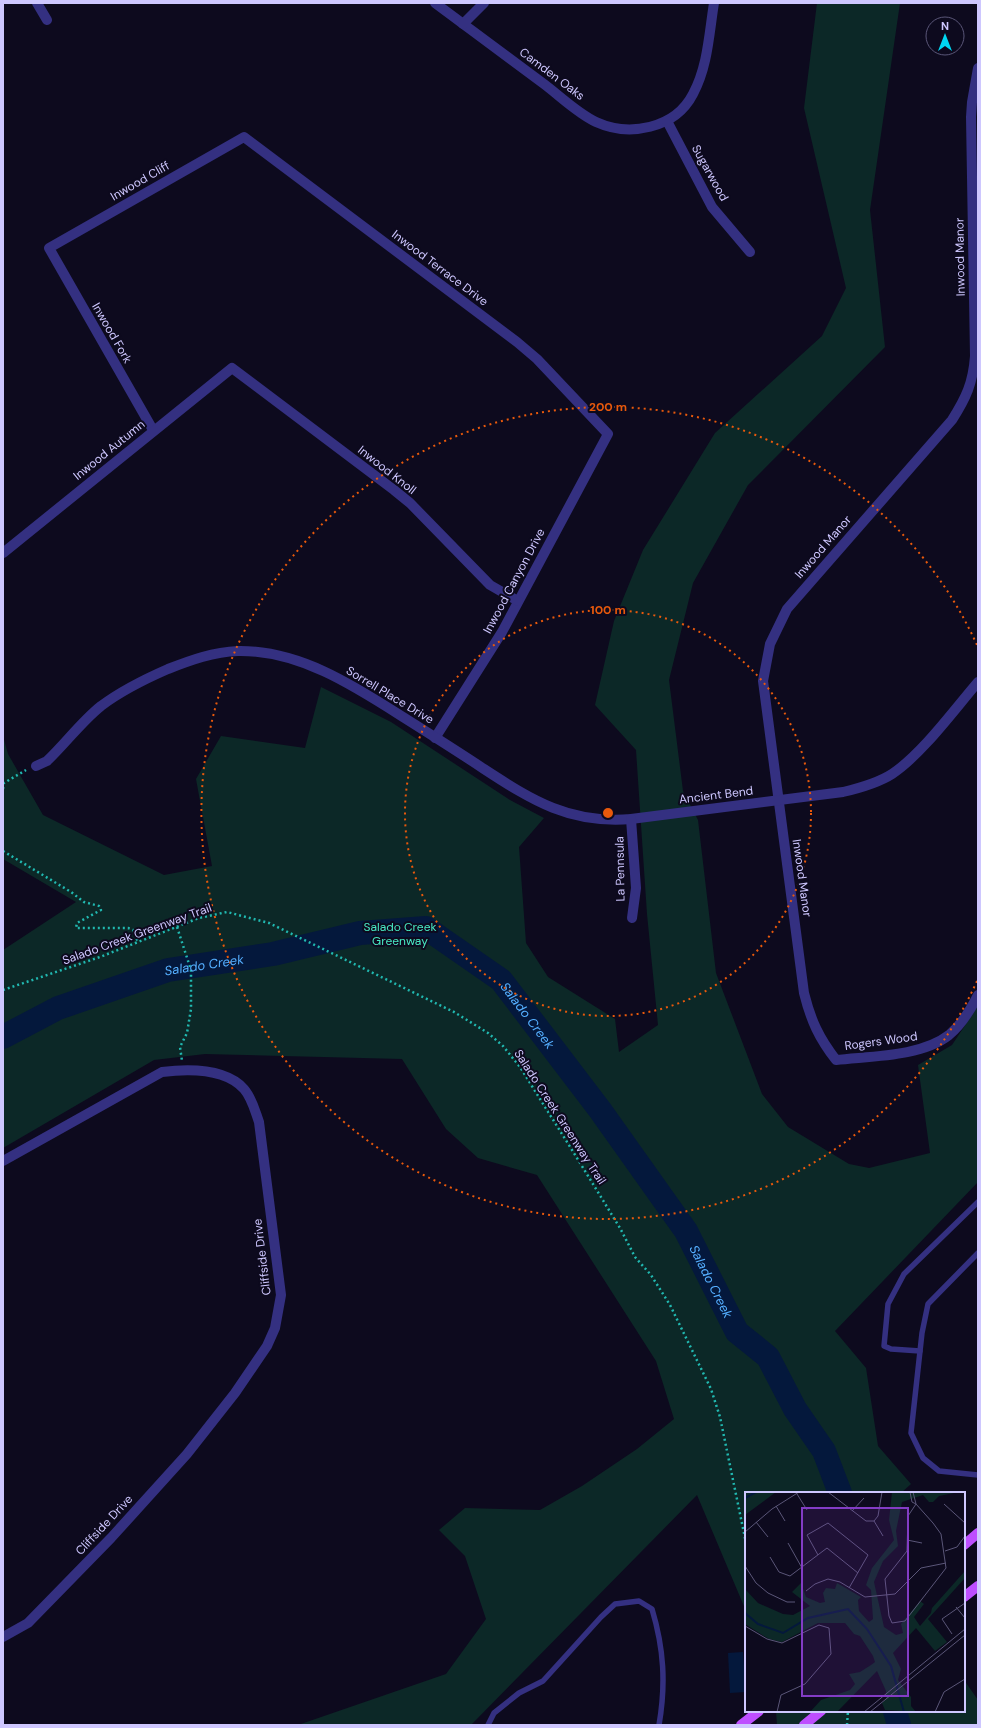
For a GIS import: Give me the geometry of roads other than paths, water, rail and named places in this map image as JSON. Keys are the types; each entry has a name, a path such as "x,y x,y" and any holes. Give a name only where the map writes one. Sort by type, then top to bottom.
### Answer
{"main road":[{"path":"965,1544 978,1533"},
{"path":"965,1596 978,1586"},
{"path":"804,1725 820,1712"},
{"path":"741,1725 755,1714"}],"street":[{"path":"37,3 47,20"},
{"name":"Camden Oaks","path":"435,3 596,122 619,129 635,130 667,121"},
{"path":"464,24 484,3"},
{"path":"667,121 684,106 692,95 703,70 714,3"},
{"name":"Inwood Manor","path":"836,1060 822,1042 811,1018 804,993 763,680 767,656 774,632 795,599 952,420 966,398 974,368 975,356 976,294 971,117 978,68"},
{"name":"Sugarwood","path":"667,121 712,207 750,252"},
{"name":"Inwood Cliff","path":"49,248 244,137"},
{"name":"Inwood Terrace Drive","path":"244,137 518,342 537,359 608,434"},
{"name":"Inwood Fork","path":"49,248 154,430"},
{"name":"Inwood Autumn","path":"3,553 232,368"},
{"name":"Inwood Knoll","path":"232,368 410,503 490,584 518,601"},
{"name":"Inwood Canyon Drive","path":"435,738 486,659 608,434"},
{"name":"Sorrell Place Drive","path":"36,766 47,761 88,718 120,694 154,675 191,660 206,655 238,651 270,654 302,662 350,683 435,738"},
{"name":"Ancient Bend","path":"435,738 514,789 545,806 580,816 602,819 631,819 856,789 892,774 912,758 978,682"},
{"name":"La Pennsula","path":"631,819 636,888 632,918"},
{"name":"Rogers Wood","path":"836,1060 906,1052 928,1046 949,1035 970,1010 978,995"},
{"name":"Cliffside Drive","path":"3,1161 162,1072 182,1069 225,1076 243,1088 252,1101 259,1122 281,1294 275,1328 267,1346 235,1393 187,1454 111,1538 28,1623 3,1638"}],"lane":[{"path":"920,1351 891,1349 884,1346 888,1304 904,1274 978,1202"},
{"path":"978,1253 928,1304 920,1351 911,1433 923,1458 939,1471 978,1475"},
{"path":"488,1725 494,1713 506,1703 543,1681 601,1617 615,1604 640,1601 652,1609 660,1636 664,1697 659,1725"}],"water":[{"path":"743,1652 745,1692 730,1693 728,1653"}],"waterway":[{"name":"Salado Creek","path":"3,1037 58,1008 168,970 273,954 360,933 426,928 501,980 600,1110 686,1231 737,1332 768,1357 795,1409 824,1451 840,1492"},
{"name":"Salado Creek","path":"895,1712 899,1725"}],"park label":[{"name":"Salado Creek Greenway","path":"400,934"}]}
